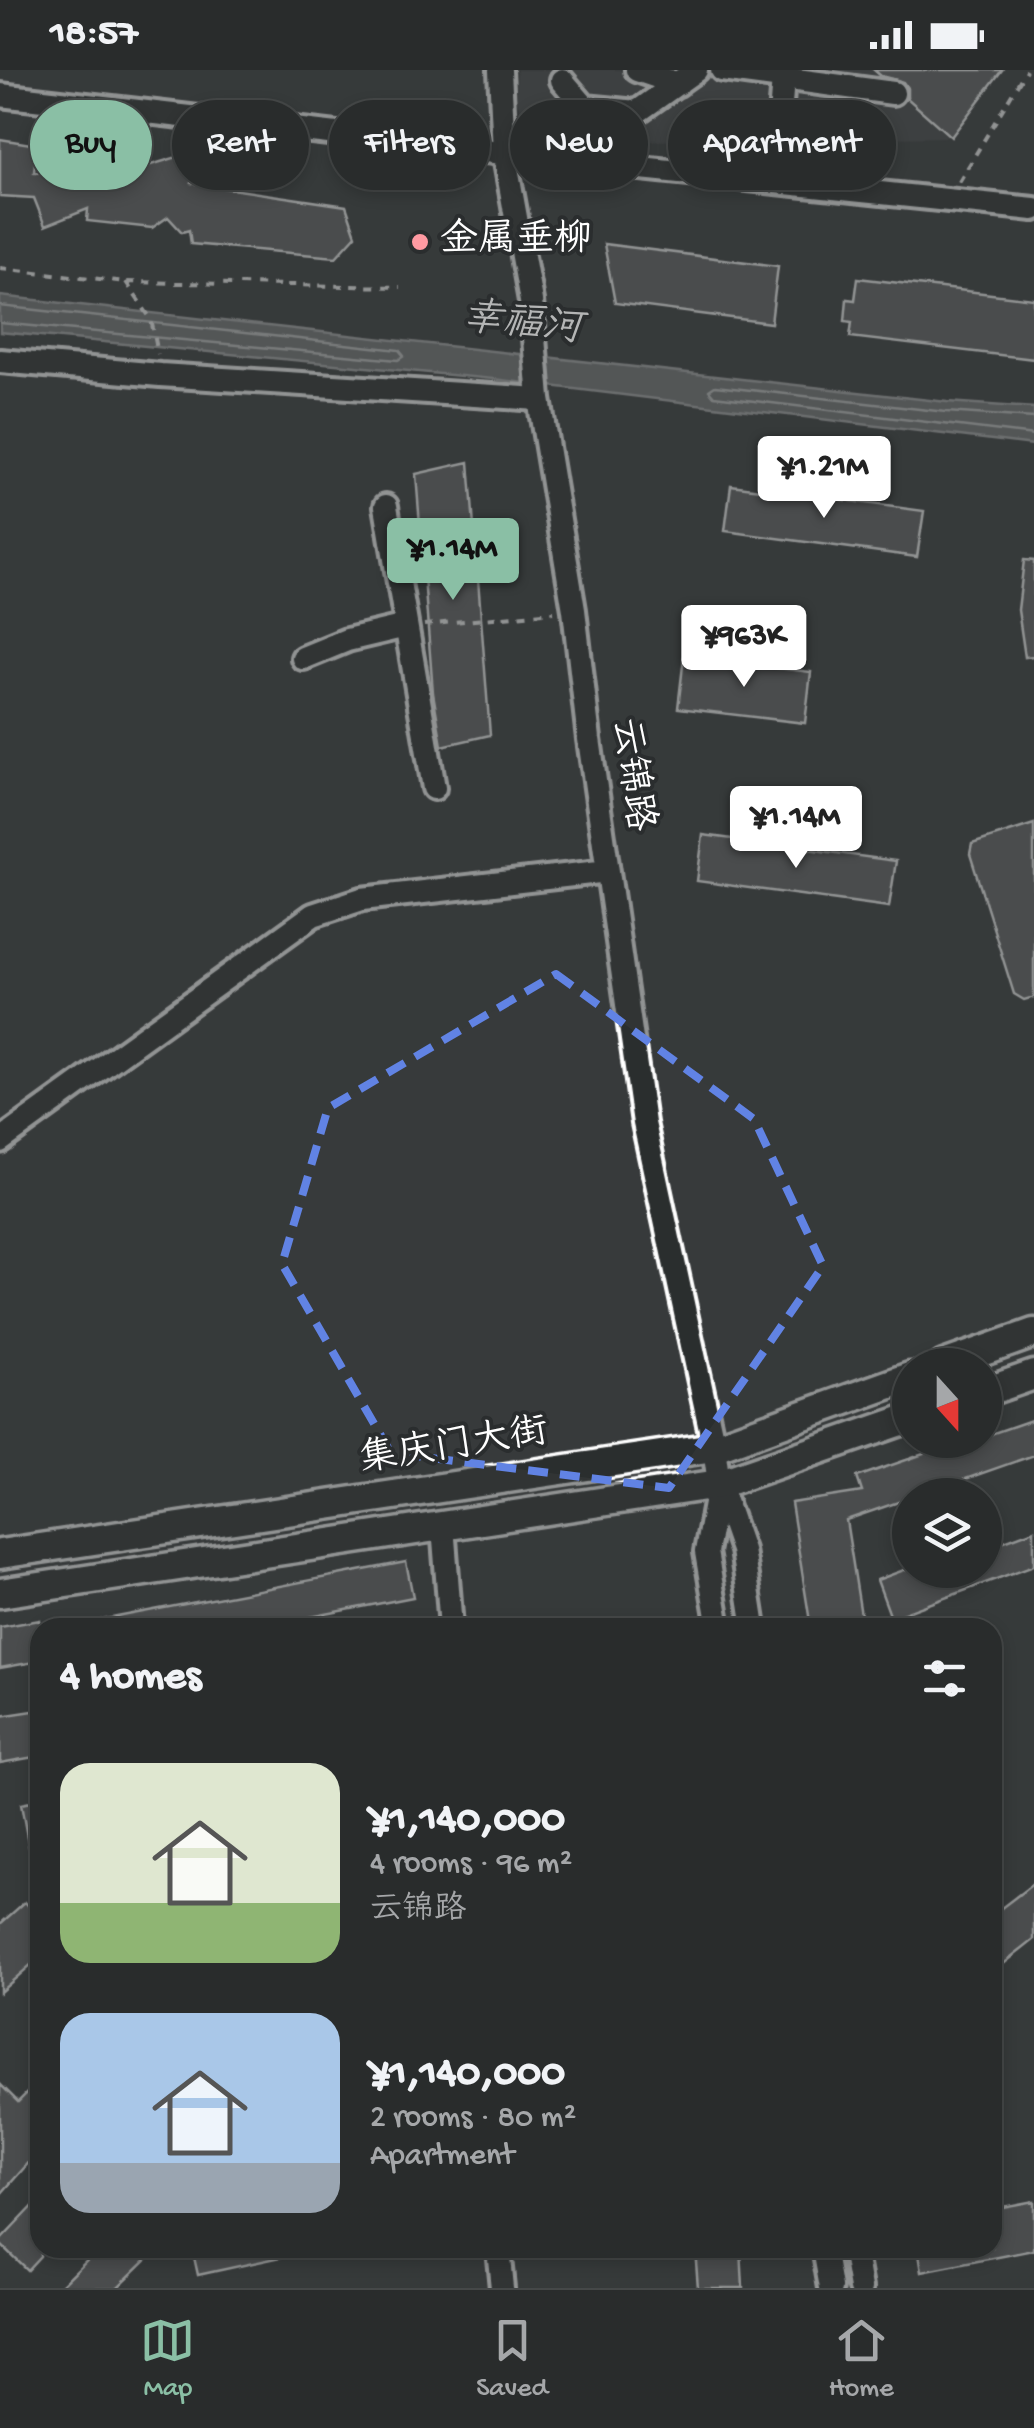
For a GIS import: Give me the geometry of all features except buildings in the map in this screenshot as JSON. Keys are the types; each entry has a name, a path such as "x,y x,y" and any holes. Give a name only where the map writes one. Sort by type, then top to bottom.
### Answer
{"main road":[{"path":"992,1348 1034,1333"},
{"path":"1002,1386 1034,1375"},
{"name":"集庆门大街","path":"0,1554 714,1447 892,1383"},
{"name":"集庆门大街","path":"0,1593 719,1484 892,1424"}],"street":[{"path":"637,70 687,77"},
{"path":"722,70 894,93"},
{"name":"云锦路","path":"500,71 504,151 531,301 540,399 574,610 644,1123 719,1484 742,1550 752,1618"},
{"path":"562,80 584,107 638,112 687,77"},
{"path":"781,100 783,78"},
{"path":"0,95 668,171"},
{"path":"851,190 1034,209"},
{"path":"0,361 159,367 540,399"},
{"path":"386,506 434,788"},
{"path":"303,658 347,640 406,626"},
{"path":"0,1141 312,915 362,900 608,870"},
{"name":"云锦路","path":"716,1618 706,1552 719,1484"},
{"path":"443,1526 450,1618"},
{"path":"499,2258 502,2288"},
{"path":"826,2258 831,2288"},
{"path":"856,2258 862,2288"}],"path":[{"path":"947,200 1026,70"},
{"path":"0,268 126,282 400,287"},
{"path":"126,282 151,320 159,367"},
{"path":"406,626 574,610"}],"highlighted area":[{"path":"556,974 754,1119 823,1266 669,1488 391,1453 282,1264 328,1108"}],"shaded area":[{"path":"517,70 1002,70 951,137 896,138 896,100 668,100 668,141 650,141 648,100 516,100"}],"water":[{"path":"0,296 947,402 1034,408 1034,445 493,379 0,332"}],"place":[{"name":"金属垂柳","path":"420,242"}],"water label":[{"name":"幸福河","path":"522,326"}]}
